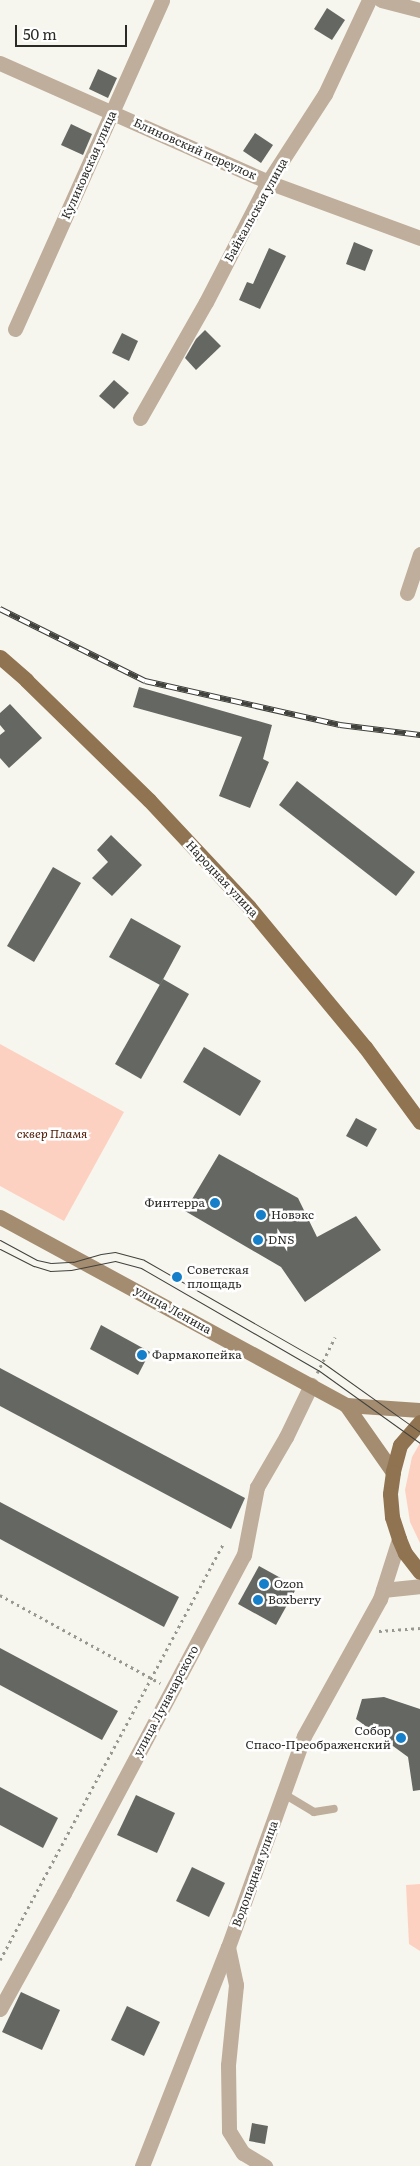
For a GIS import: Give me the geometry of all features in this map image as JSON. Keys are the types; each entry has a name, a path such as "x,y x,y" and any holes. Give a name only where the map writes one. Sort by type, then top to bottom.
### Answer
{"main road":[{"name":"Народная улица","path":"0,657 33,686 149,800 249,907 365,1047 420,1122"},
{"name":"улица Ленина","path":"0,1217 346,1405"},
{"path":"346,1405 420,1410"},
{"path":"346,1405 393,1472"},
{"path":"420,1422 400,1445 390,1494 392,1517 399,1539 405,1553 420,1572"}],"street":[{"name":"Куликовская улица","path":"15,329 162,0"},
{"name":"Байкальская улица","path":"140,418 206,302 268,182 325,94 369,0"},
{"path":"382,0 420,10"},
{"name":"Блиновский переулок","path":"0,63 268,182 420,238"},
{"path":"407,592 420,554"},
{"name":"улица Луначарского","path":"0,2009 244,1555 257,1488 286,1437 311,1385"},
{"name":"Водопадная улица","path":"142,2166 228,1947 304,1736 383,1590 399,1539"},
{"path":"383,1590 420,1586"},
{"path":"228,1947 236,1985 228,2065 229,2131 243,2154 265,2166"}],"lane":[{"path":"284,1794 314,1812 334,1809"}],"path":[{"path":"311,1385 335,1336"},
{"path":"0,1960 223,1544"},
{"path":"0,1595 172,1690"},
{"path":"361,1632 420,1628"}],"green space":[{"name":"сквер Пламя","path":"0,1044 124,1112 64,1221 0,1186"},
{"path":"420,1443 420,1543 410,1522 405,1490 412,1457"},
{"path":"420,1884 420,1951 409,1944 406,1885"}],"building":[{"path":"327,8 345,20 332,40 314,29"},
{"path":"98,69 117,78 108,98 89,89"},
{"path":"71,124 92,134 83,155 61,145"},
{"path":"255,133 273,145 261,163 243,151"},
{"path":"354,242 373,250 365,271 346,264"},
{"path":"269,248 286,256 260,309 239,300 247,282 253,284"},
{"path":"205,330 221,346 196,370 185,358 196,339"},
{"path":"122,333 138,341 129,361 112,353"},
{"path":"114,380 129,393 114,409 99,396"},
{"path":"139,687 272,725 263,759 269,762 250,808 219,796 242,737 133,707"},
{"path":"10,704 42,738 9,768 0,758 0,735 5,731 0,725 0,713"},
{"path":"297,781 415,872 396,896 279,805"},
{"path":"111,835 142,865 112,896 92,878 108,862 97,850"},
{"path":"53,867 81,883 34,962 7,946"},
{"path":"131,918 181,946 160,985 109,957"},
{"path":"163,979 189,994 141,1079 115,1064"},
{"path":"204,1047 261,1081 240,1116 183,1082"},
{"path":"356,1118 377,1129 367,1147 346,1136"},
{"path":"219,1154 298,1198 317,1237 356,1216 381,1250 305,1302 281,1267 185,1211"},
{"path":"101,1325 150,1352 138,1375 90,1349"},
{"path":"0,1368 245,1498 231,1529 0,1406"},
{"path":"0,1502 179,1597 164,1627 0,1539"},
{"path":"259,1566 297,1587 276,1625 238,1604"},
{"path":"0,1648 118,1711 102,1740 0,1685"},
{"name":"Собор Спасо-Преображенский","path":"384,1697 420,1709 420,1790 413,1791 408,1757 356,1719 362,1699"},
{"path":"0,1787 58,1818 43,1848 0,1825"},
{"path":"136,1795 175,1813 157,1853 117,1835"},
{"path":"192,1867 225,1883 209,1917 176,1901"},
{"path":"21,1992 60,2010 42,2050 2,2032"},
{"path":"127,2006 160,2022 144,2056 111,2040"},
{"path":"252,2123 268,2126 265,2144 249,2141"}],"tram line":[{"path":"0,1240 37,1260 51,1263 73,1262 115,1252 144,1260 322,1362 420,1432"},
{"path":"0,1249 34,1266 50,1271 71,1270 115,1261 141,1268 318,1370 420,1443"}],"railway":[{"path":"0,609 145,681 340,725 420,735"}],"place":[{"name":"Финтерра","path":"215,1203"},
{"name":"Новэкс","path":"261,1215"},
{"name":"DNS","path":"258,1240"},
{"name":"Советская площадь","path":"177,1277"},
{"name":"Фармакопейка","path":"142,1355"},
{"name":"Ozon","path":"264,1584"},
{"name":"Boxberry","path":"258,1600"},
{"name":"Собор Спасо-Преображенский","path":"401,1738"}]}
